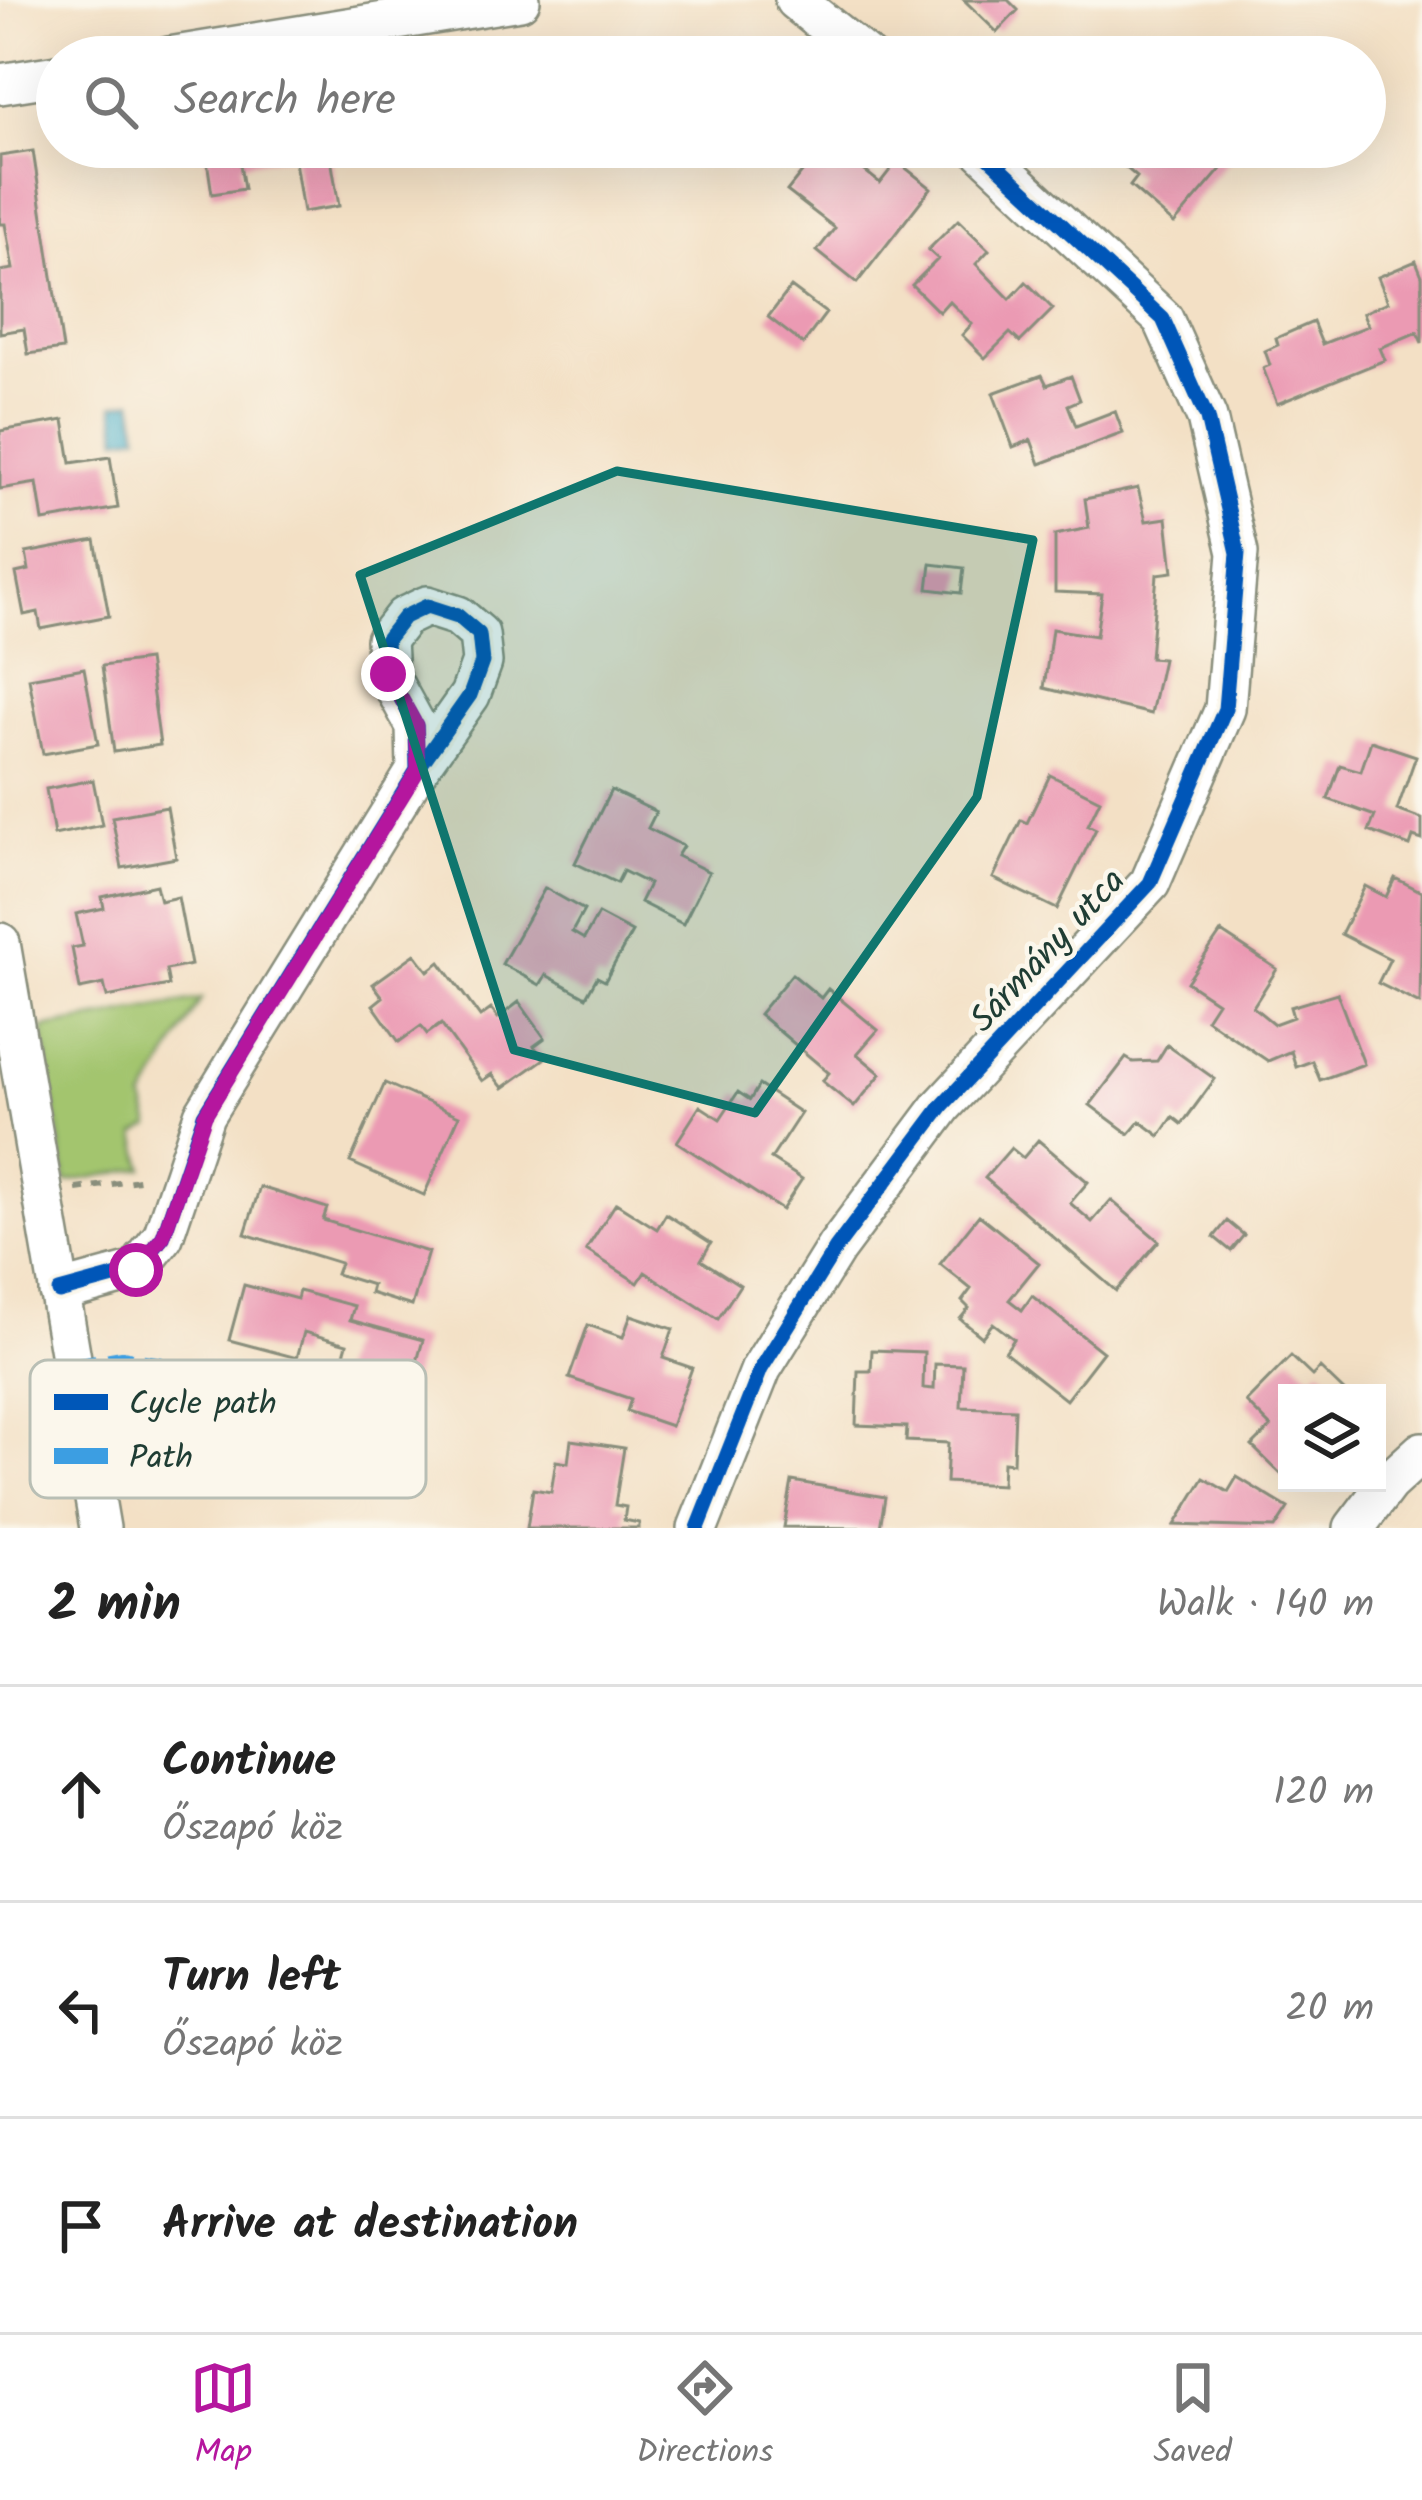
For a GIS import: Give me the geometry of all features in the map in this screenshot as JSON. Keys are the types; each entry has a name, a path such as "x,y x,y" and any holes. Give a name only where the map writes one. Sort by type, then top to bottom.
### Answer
{"street":[{"path":"298,36 520,0"},
{"path":"795,0 840,36"},
{"path":"0,85 36,79"},
{"name":"Sármány utca","path":"698,1528 761,1370 836,1248 942,1106 1150,883 1225,709 1238,553 1207,418 1163,319 1001,168"},
{"path":"59,1292 136,1270 163,1237 205,1115 418,770"},
{"path":"0,943 71,1360"},
{"path":"1354,1528 1388,1483 1422,1452"},
{"path":"95,1498 100,1528"}],"path":[{"path":"43,1194 185,1173"}],"highlighted area":[{"path":"617,471 1033,540 977,797 755,1113 514,1050 360,575"}],"green space":[{"path":"201,999 144,1100 151,1126 136,1135 144,1168 66,1182 43,1028"}],"water":[{"path":"133,401 139,435 119,438 114,405"}],"building":[{"path":"964,0 1008,0 1018,10 997,32"},
{"path":"33,151 63,349 28,354 24,329 0,333 0,271 13,269 5,224 0,224 0,156"},
{"path":"208,168 241,168 244,189 212,194"},
{"path":"296,168 333,168 339,206 303,212"},
{"path":"805,168 861,168 880,183 892,168 906,168 931,188 857,283 817,251 835,228 787,191"},
{"path":"1126,168 1222,168 1174,224 1130,186 1137,177"},
{"path":"958,220 989,250 976,264 1010,299 1026,282 1053,309 1020,342 1010,333 985,358 962,335 972,324 949,301 939,312 912,285 938,259 928,250"},
{"path":"1416,261 1422,276 1422,343 1417,332 1380,348 1385,360 1277,404 1263,368 1270,365 1265,351 1278,345 1276,338 1313,322 1322,344 1368,326 1363,313 1388,302 1378,277"},
{"path":"791,287 826,313 803,344 768,317"},
{"path":"1042,375 1047,385 1071,376 1080,400 1068,405 1076,426 1115,411 1123,433 1040,464 1031,440 1013,447 993,393"},
{"path":"64,420 71,463 110,457 118,508 43,521 37,483 0,489 0,431"},
{"path":"1138,488 1146,521 1167,518 1173,572 1157,574 1150,658 1163,659 1151,714 1044,688 1052,629 1096,636 1102,594 1055,592 1055,535 1089,528 1085,499"},
{"path":"95,540 109,616 41,629 38,612 24,615 16,573 29,570 26,553"},
{"path":"931,564 964,568 961,593 928,589"},
{"path":"148,660 160,745 114,752 102,666"},
{"path":"84,668 98,744 43,754 29,678"},
{"path":"1371,741 1416,756 1397,810 1422,819 1422,840 1413,837 1410,846 1369,831 1375,816 1328,799 1340,765 1361,771"},
{"path":"1050,775 1100,800 1088,825 1096,829 1057,909 993,878"},
{"path":"93,780 102,825 54,835 46,789"},
{"path":"611,790 656,812 648,828 683,846 677,856 709,872 683,924 640,902 649,884 623,871 617,883 575,863"},
{"path":"167,807 176,858 122,868 112,817"},
{"path":"1395,878 1422,892 1420,1004 1378,983 1390,959 1341,934 1365,886 1386,897"},
{"path":"156,885 160,901 178,897 191,965 166,970 169,985 107,997 104,984 80,989 72,948 83,946 76,914 104,908 102,897"},
{"path":"545,888 584,910 572,932 584,939 598,914 632,932 605,981 597,977 586,997 546,975 540,985 502,964"},
{"path":"1221,932 1277,969 1253,1007 1274,1024 1293,1017 1290,1007 1337,993 1364,1064 1320,1080 1312,1061 1296,1067 1291,1051 1268,1061 1206,1019 1217,1002 1187,982"},
{"path":"415,954 428,971 440,962 480,1017 491,1009 498,1018 519,1002 545,1038 534,1046 544,1059 503,1088 492,1074 482,1081 441,1024 427,1034 421,1026 399,1042 373,1005 383,997 373,984"},
{"path":"792,974 821,998 828,989 878,1030 857,1054 881,1074 854,1107 822,1081 829,1073 759,1014"},
{"path":"1167,1045 1215,1079 1182,1124 1173,1117 1160,1136 1140,1121 1129,1134 1090,1105 1126,1058 1157,1061"},
{"path":"385,1083 459,1116 424,1195 350,1162"},
{"path":"759,1085 801,1113 771,1159 802,1179 782,1210 677,1142 700,1106 720,1119 738,1092 750,1100"},
{"path":"1038,1140 1088,1182 1070,1203 1092,1222 1111,1200 1159,1241 1116,1291 985,1178 1011,1148 1023,1158"},
{"path":"260,1187 327,1208 323,1220 428,1252 412,1306 370,1293 372,1285 336,1274 340,1263 245,1234"},
{"path":"616,1203 657,1229 666,1214 711,1243 701,1260 740,1285 718,1319 645,1272 638,1283 586,1250"},
{"path":"979,1215 1039,1263 1009,1300 1022,1310 1032,1296 1103,1352 1066,1400 1005,1352 1014,1339 993,1323 982,1337 960,1319 969,1308 962,1301 971,1289 940,1264"},
{"path":"1227,1221 1244,1235 1231,1251 1214,1237"},
{"path":"244,1285 297,1299 299,1291 354,1306 350,1320 423,1340 418,1360 342,1360 347,1344 304,1332 297,1358 229,1340"},
{"path":"631,1315 673,1329 663,1358 692,1368 671,1426 627,1411 631,1399 569,1378 588,1325 623,1337"},
{"path":"872,1350 924,1352 923,1388 934,1389 935,1364 963,1365 961,1407 1015,1409 1013,1463 1003,1462 1002,1485 946,1482 948,1443 906,1441 907,1427 856,1425 858,1371 871,1371"},
{"path":"1291,1356 1312,1376 1320,1368 1337,1384 1278,1384 1278,1471 1252,1446 1271,1427 1246,1402"},
{"path":"571,1440 624,1448 615,1505 626,1507 624,1520 639,1523 639,1528 527,1528 533,1489 551,1492 556,1461 568,1463"},
{"path":"1237,1477 1288,1508 1275,1528 1175,1525 1204,1478 1228,1492"},
{"path":"792,1481 885,1497 880,1528 784,1527"}],"marked path":[{"path":"97,1360 122,1356 145,1360"}],"cycle path":[{"path":"698,1528 761,1369 836,1248 942,1106 1150,883 1225,709 1238,553 1207,418 1163,319 1001,168"},
{"path":"59,1292 136,1271 163,1237 204,1115 417,770 470,695 482,662 479,634 458,616 427,606 404,617 386,640 388,675 416,726 417,770"}],"route":[{"path":"136,1270 163,1237 205,1115 418,770 416,725 388,674"}]}
